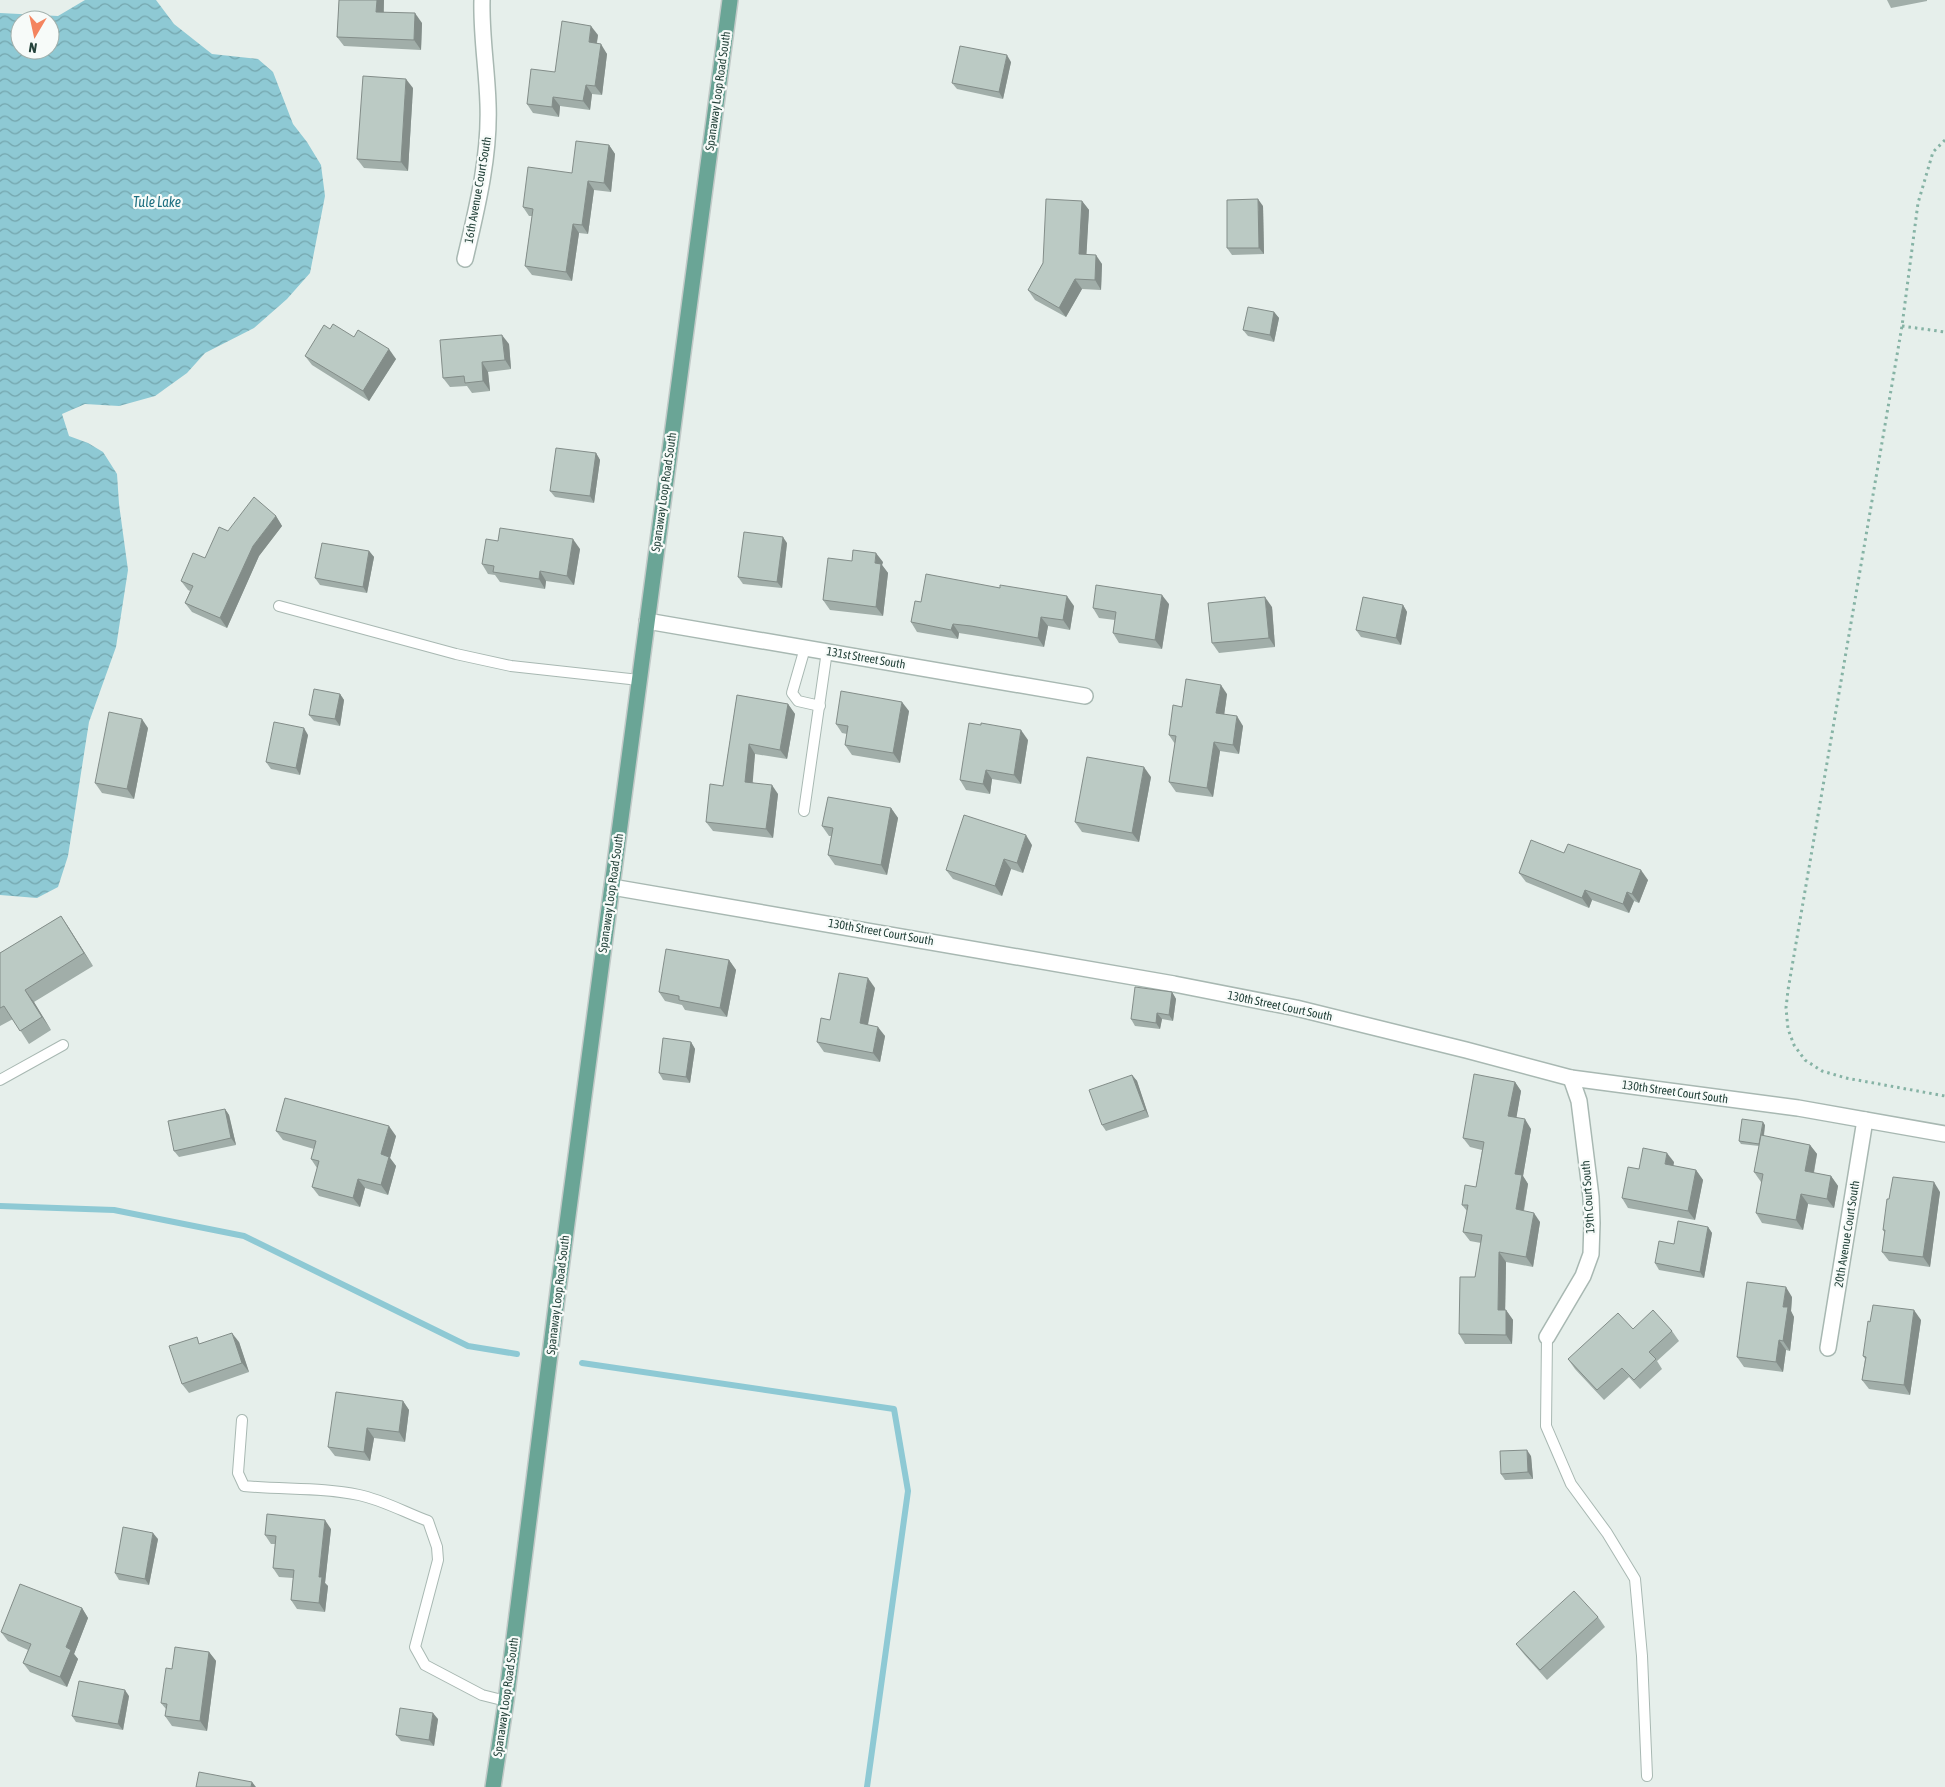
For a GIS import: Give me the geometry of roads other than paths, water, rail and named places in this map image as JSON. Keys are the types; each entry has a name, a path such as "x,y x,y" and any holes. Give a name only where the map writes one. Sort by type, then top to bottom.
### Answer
{"main road":[{"name":"Spanaway Loop Road South","path":"493,1787 506,1701 730,0"}],"street":[{"name":"16th Avenue Court South","path":"465,259 477,207 488,129 488,102 481,25 482,0"},
{"name":"131st Street South","path":"647,621 1085,696"},
{"name":"130th Street Court South","path":"612,887 1174,984 1296,1008 1570,1078 1798,1108 1945,1134"},
{"name":"19th Court South","path":"1547,1337 1583,1276 1591,1254 1591,1197 1579,1101 1570,1078"},
{"name":"20th Avenue Court South","path":"1828,1348 1864,1120"}],"lane":[{"path":"278,606 438,649 511,666 639,680"},
{"path":"805,648 792,693 798,701 820,706"},
{"path":"804,811 827,652"},
{"path":"0,1080 63,1045"},
{"path":"1547,1337 1546,1426 1571,1484 1607,1533 1635,1579 1642,1656 1648,1776"},
{"path":"242,1420 238,1473 244,1486 275,1489 313,1489 358,1495 428,1521 437,1547 438,1560 415,1647 425,1665 482,1695 506,1701"}],"water":[{"name":"Tule Lake","path":"85,0 156,0 174,24 212,54 258,59 273,72 293,124 321,165 325,196 310,273 287,299 254,328 205,353 187,373 155,396 119,406 85,404 62,414 69,436 88,443 103,452 117,474 128,570 116,647 89,722 68,856 58,887 37,898 0,895 0,13 10,14 10,60 60,60 60,15"}],"waterway":[{"path":"0,1206 114,1210 244,1236 468,1346 517,1354"},
{"path":"582,1363 894,1409 908,1491 867,1787"}]}
